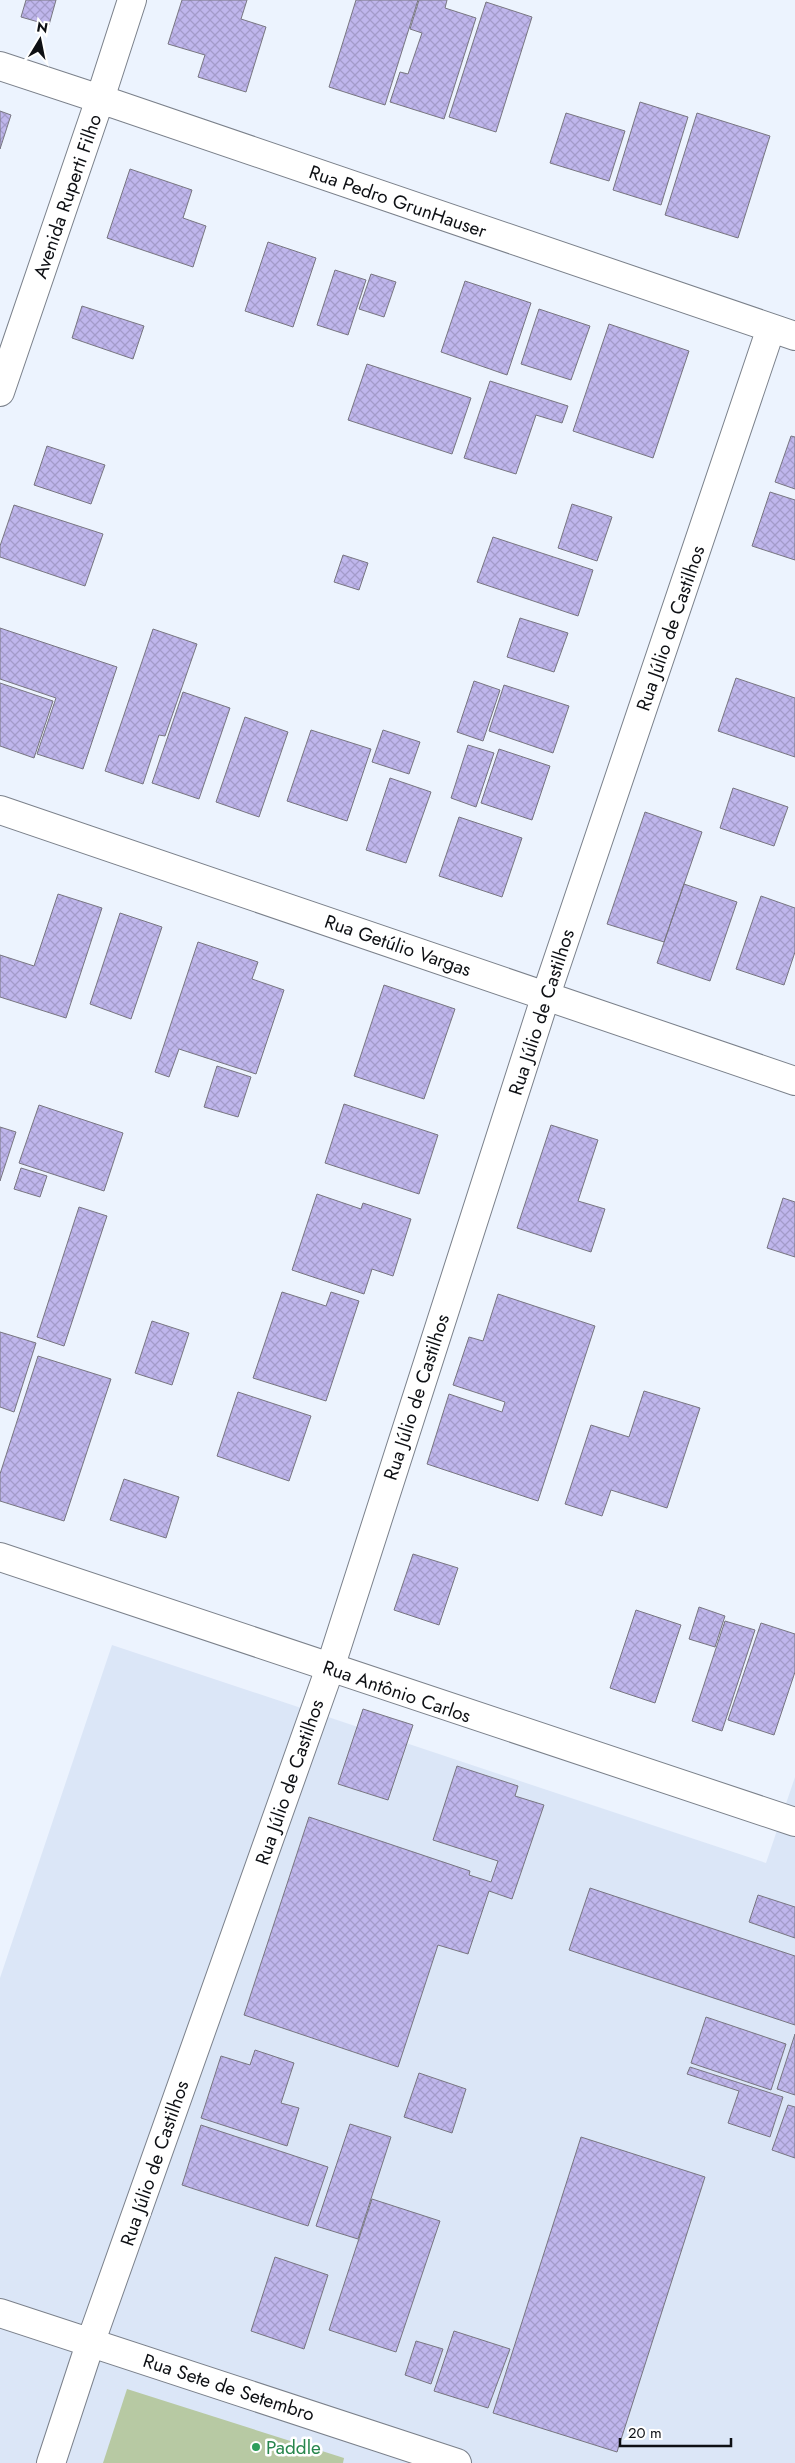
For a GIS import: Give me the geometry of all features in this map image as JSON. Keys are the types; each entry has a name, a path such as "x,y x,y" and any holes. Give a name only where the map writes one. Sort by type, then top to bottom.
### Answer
{"street":[{"name":"Avenida Ruperti Filho","path":"0,392 100,100 132,0"},
{"name":"Rua Pedro GrunHauser","path":"0,66 783,332"},
{"name":"Rua Júlio de Castilhos","path":"52,2463 91,2341 330,1668 546,995 783,332"},
{"name":"Rua Getúlio Vargas","path":"0,810 795,1081"},
{"name":"Rua Antônio Carlos","path":"0,1558 795,1822"},
{"name":"Rua Sete de Setembro","path":"0,2313 91,2341 457,2463"}],"shaded area":[{"path":"112,1645 766,1863 795,1777 795,2463 0,2463 0,1978"}],"green space":[{"path":"127,2389 344,2458 343,2463 103,2463"}],"building":[{"path":"26,0 56,0 49,25 21,17"},
{"path":"182,0 247,0 241,19 266,27 246,92 198,77 205,55 168,44"},
{"path":"356,0 418,0 385,105 329,87"},
{"path":"419,0 447,0 445,8 476,18 444,119 390,102 400,72 408,74 422,33 410,29"},
{"path":"486,2 532,17 496,132 449,117"},
{"path":"640,102 688,117 661,205 613,190"},
{"path":"0,111 11,115 0,149"},
{"path":"566,113 625,131 609,181 550,163"},
{"path":"697,113 770,136 738,238 665,215"},
{"path":"130,169 192,190 183,218 206,226 193,267 107,238"},
{"path":"268,242 316,258 293,327 245,311"},
{"path":"335,270 366,280 348,335 317,325"},
{"path":"371,274 396,282 384,317 359,309"},
{"path":"465,281 531,303 507,375 441,352"},
{"path":"82,306 144,326 133,359 72,338"},
{"path":"539,309 590,326 571,380 521,364"},
{"path":"609,324 689,351 653,458 573,431"},
{"path":"367,364 471,398 452,454 348,420"},
{"path":"490,381 568,406 562,423 536,415 516,474 464,458"},
{"path":"791,436 795,437 795,489 775,482"},
{"path":"47,446 105,465 91,504 34,485"},
{"path":"770,492 795,500 795,560 752,546"},
{"path":"572,504 612,517 597,561 558,548"},
{"path":"14,505 103,534 85,586 0,557 0,546"},
{"path":"493,537 593,570 578,616 477,582"},
{"path":"343,555 368,563 359,590 334,582"},
{"path":"520,618 568,633 554,672 507,657"},
{"path":"0,628 117,667 83,769 37,754 56,698 0,679"},
{"path":"153,629 197,644 165,736 159,735 143,784 105,771"},
{"path":"736,678 795,698 795,757 718,731"},
{"path":"474,681 500,690 483,741 457,732"},
{"path":"0,683 53,701 34,758 0,746"},
{"path":"504,685 569,706 553,753 489,731"},
{"path":"183,692 230,708 199,799 152,783"},
{"path":"245,717 288,732 259,817 216,802"},
{"path":"311,730 371,749 347,821 287,801"},
{"path":"383,730 420,742 409,774 372,762"},
{"path":"468,745 494,753 476,807 451,798"},
{"path":"499,749 550,766 532,820 481,803"},
{"path":"390,778 431,792 406,863 366,850"},
{"path":"733,788 788,807 774,846 720,828"},
{"path":"645,812 702,832 664,942 607,924"},
{"path":"459,817 522,838 502,897 439,876"},
{"path":"684,884 737,902 710,981 657,963"},
{"path":"58,894 102,908 66,1018 0,997 0,955 34,966"},
{"path":"761,896 795,908 795,952 784,985 736,969"},
{"path":"120,913 162,927 131,1019 90,1004"},
{"path":"198,942 258,962 252,979 284,990 256,1074 179,1049 169,1077 155,1072"},
{"path":"384,985 455,1009 424,1099 354,1076"},
{"path":"217,1066 251,1077 238,1117 204,1107"},
{"path":"344,1104 438,1135 419,1194 325,1163"},
{"path":"39,1105 123,1133 104,1191 19,1163"},
{"path":"551,1125 598,1140 578,1201 605,1209 591,1252 517,1228"},
{"path":"0,1127 16,1132 0,1181"},
{"path":"21,1168 47,1176 40,1197 14,1189"},
{"path":"317,1194 361,1209 363,1203 411,1219 393,1276 372,1269 364,1294 292,1270"},
{"path":"783,1198 795,1202 795,1257 767,1248"},
{"path":"79,1207 107,1216 64,1346 37,1337"},
{"path":"282,1292 326,1306 331,1292 359,1301 326,1401 253,1378"},
{"path":"498,1294 595,1326 538,1501 427,1464 449,1394 502,1412 505,1402 453,1385 469,1337 483,1341"},
{"path":"152,1321 189,1333 172,1385 135,1373"},
{"path":"0,1332 36,1343 14,1412 0,1407"},
{"path":"38,1356 111,1379 64,1521 0,1501 0,1474"},
{"path":"644,1391 700,1408 667,1508 611,1490 602,1516 565,1504 591,1425 629,1437"},
{"path":"238,1392 311,1416 289,1481 217,1456"},
{"path":"124,1479 179,1497 166,1538 110,1520"},
{"path":"413,1554 458,1568 439,1625 394,1610"},
{"path":"699,1607 725,1616 715,1647 689,1639"},
{"path":"636,1610 681,1625 655,1703 610,1688"},
{"path":"725,1621 755,1630 722,1731 692,1721"},
{"path":"761,1623 795,1634 795,1672 774,1735 728,1720"},
{"path":"363,1709 413,1725 388,1800 338,1784"},
{"path":"457,1766 518,1786 515,1796 544,1805 512,1899 489,1891 468,1954 438,1945 398,2067 244,2015 309,1817 470,1871 469,1875 491,1882 498,1861 433,1840"},
{"path":"590,1888 795,1956 795,2025 569,1950"},
{"path":"758,1895 795,1907 795,1938 749,1922"},
{"path":"706,2017 786,2044 771,2090 691,2063"},
{"path":"795,2034 795,2095 777,2089"},
{"path":"255,2050 294,2063 281,2103 299,2108 287,2146 201,2118 221,2056 250,2065"},
{"path":"690,2067 783,2097 770,2137 728,2123 739,2091 687,2074"},
{"path":"419,2073 466,2089 452,2133 404,2117"},
{"path":"788,2105 795,2107 795,2158 772,2150"},
{"path":"350,2124 391,2137 358,2239 316,2226"},
{"path":"201,2125 328,2167 308,2226 182,2185"},
{"path":"581,2137 705,2177 617,2452 493,2413"},
{"path":"372,2199 440,2221 396,2352 329,2330"},
{"path":"275,2257 328,2275 304,2349 251,2331"},
{"path":"454,2331 510,2349 488,2408 434,2391"},
{"path":"416,2341 443,2349 431,2384 405,2375"}],"place":[{"name":"Paddle","path":"256,2447"}]}
